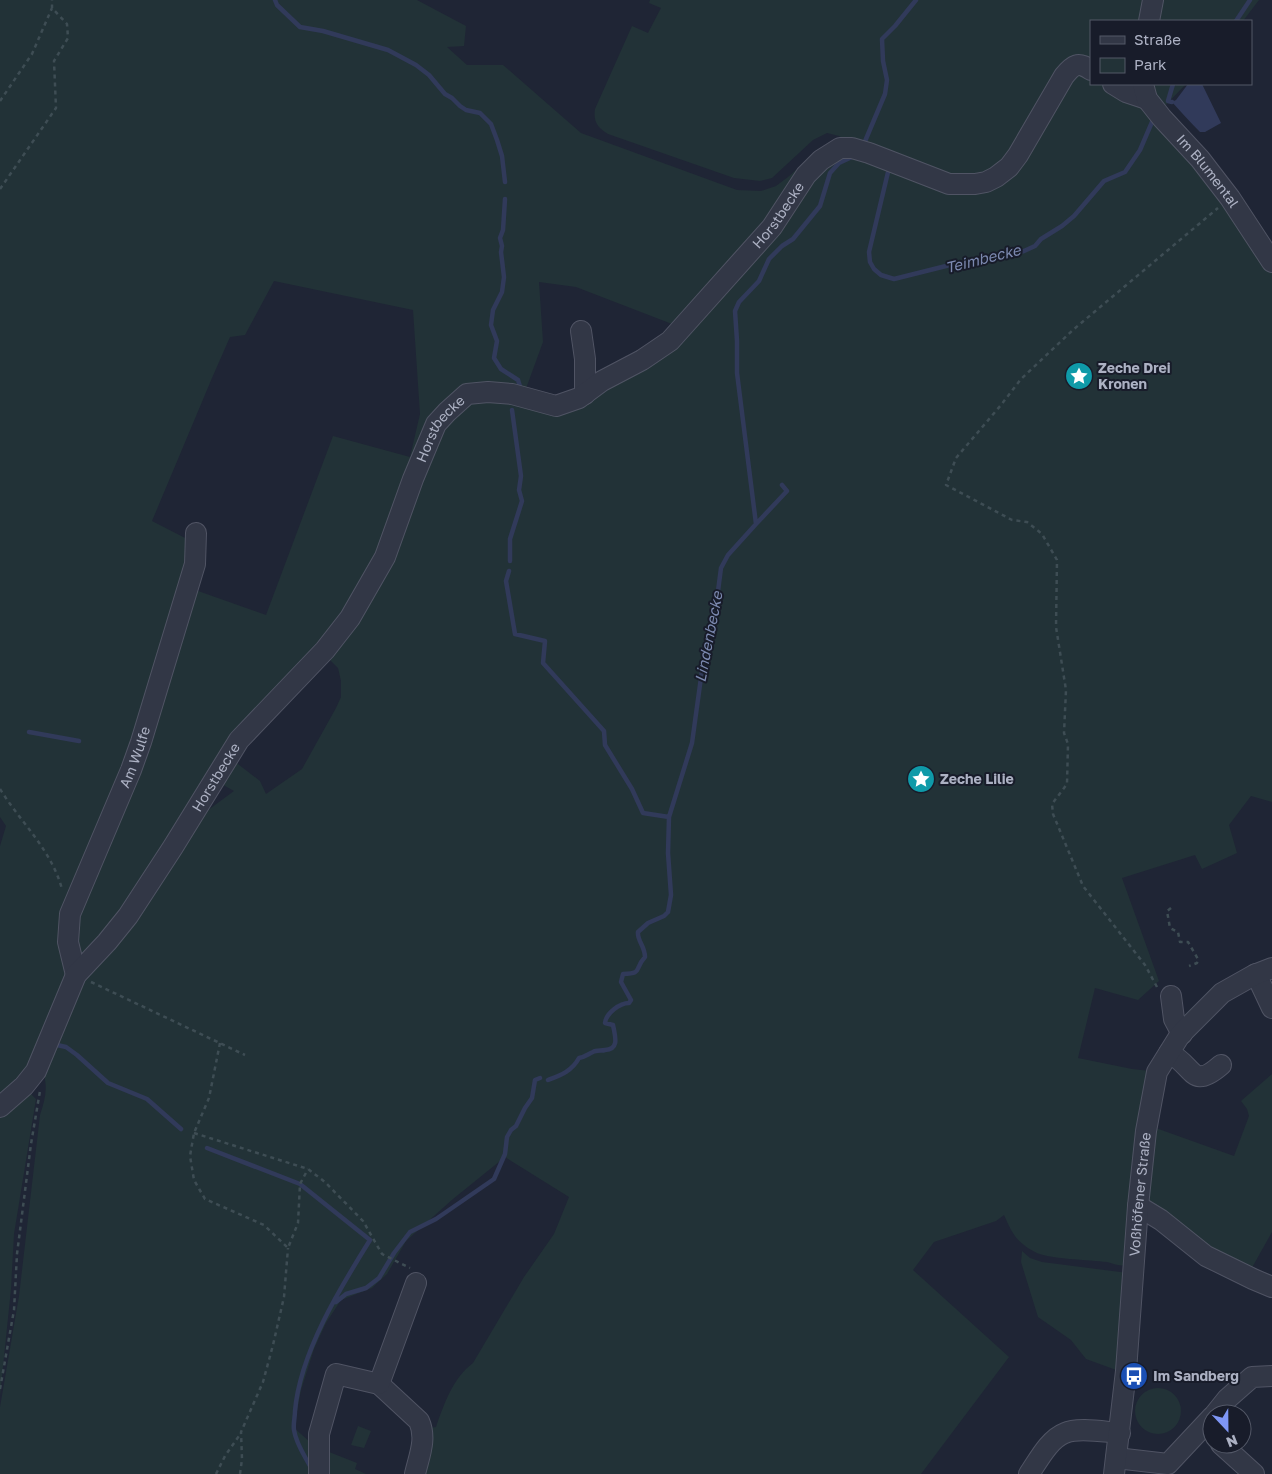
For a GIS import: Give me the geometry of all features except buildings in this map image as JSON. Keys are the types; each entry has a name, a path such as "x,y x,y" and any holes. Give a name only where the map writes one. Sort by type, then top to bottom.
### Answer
{"street":[{"path":"1149,20 1153,0"},
{"name":"Horstbecke","path":"0,1107 24,1086 36,1071 76,975 128,916 239,740 324,650 350,618 385,557 413,479 436,424 467,394 488,392 512,394 556,406 579,398 602,381 642,360 670,341 767,233 806,175 830,153 840,148 852,148 949,184 986,182 1009,167 1018,155 1070,68 1083,65 1090,69"},
{"path":"1116,85 1126,92 1145,91"},
{"name":"Im Blumental","path":"1145,91 1162,118 1200,159 1230,198 1272,262"},
{"path":"581,331 585,359 585,394"},
{"name":"Am Wulfe","path":"76,975 68,942 70,914 141,742 195,564 196,533"},
{"path":"1258,974 1264,1003"},
{"name":"Voßhöfener Straße","path":"1115,1466 1120,1433 1138,1206 1146,1131 1157,1072 1182,1034 1222,993 1258,974"},
{"path":"1165,993 1174,1019 1182,1034"},
{"path":"1169,1053 1176,1056 1197,1076 1203,1078 1221,1065"},
{"path":"1138,1206 1161,1220 1206,1256 1272,1287"},
{"path":"379,1384 416,1283"},
{"path":"319,1474 319,1434 336,1374 379,1384 419,1421 423,1429 422,1446 415,1474"},
{"path":"1223,1404 1252,1377 1272,1376"},
{"path":"1029,1474 1052,1442 1064,1433 1074,1431 1120,1433"},
{"path":"1115,1466 1168,1464 1202,1432"},
{"path":"1232,1454 1254,1474"}],"path":[{"path":"0,101 32,54 52,8 52,0"},
{"path":"0,189 56,108 54,61 68,38 67,24 52,8"},
{"path":"1165,993 1084,886 1053,814 1052,804 1067,784 1068,744 1064,732 1066,690 1056,627 1057,560 1042,534 1027,522 1012,520 946,485 956,458 1021,379 1074,329 1230,198"},
{"path":"0,789 52,860 70,914"},
{"path":"1171,908 1167,911 1170,928 1178,932 1180,942 1188,942 1198,959 1196,963 1190,966"},
{"path":"76,975 145,1006 245,1055"},
{"path":"220,1043 209,1098 194,1133 190,1156 194,1180 205,1199 264,1225 288,1248"},
{"path":"0,1389 14,1310 16,1254 31,1144 41,1094 36,1071"},
{"path":"194,1133 308,1168 325,1182 363,1221 382,1254 398,1262"},
{"path":"216,1474 241,1432 263,1382 284,1297 288,1248 298,1223 300,1184 308,1168"},
{"path":"240,1474 242,1459 241,1432"}],"green space":[{"path":"0,0 417,0 466,26 464,46 447,47 467,65 503,65 581,133 737,190 761,191 776,186 815,153 829,147 833,148 829,157 839,153 865,155 934,183 939,178 885,155 863,149 839,136 827,133 813,140 772,178 760,181 734,178 608,134 597,124 595,109 632,26 648,33 661,8 649,3 650,0 1148,0 1144,20 1090,20 1090,65 1082,60 1069,63 1062,71 1021,144 1001,169 992,176 982,179 951,182 949,188 967,189 982,186 1006,172 1024,150 1068,75 1081,70 1090,74 1090,85 1110,85 1145,111 1190,155 1210,177 1272,270 1272,802 1251,796 1229,825 1237,853 1202,869 1195,855 1122,878 1159,981 1138,1000 1095,988 1078,1058 1150,1071 1141,1124 1129,1263 1116,1265 1107,1262 1058,1258 1035,1252 1019,1241 1012,1232 1004,1215 996,1221 934,1242 913,1270 1009,1357 921,1474 418,1474 423,1429 436,1427 455,1384 473,1363 524,1277 554,1234 569,1197 505,1157 453,1199 406,1241 387,1274 372,1288 341,1300 326,1323 314,1349 301,1390 294,1428 317,1448 316,1474 0,1474 0,1407 19,1296 40,1115 46,1093 42,1070 85,971 123,930 200,816 234,791 211,778 190,815 107,936 78,966 67,957 66,990 33,1068 20,1084 0,1103 0,846 6,826 0,817","holes":["274,281 413,310 420,414 410,457 333,436 266,615 184,586 192,561 189,540 152,521 230,337 245,335","539,282 576,287 672,324 680,328 684,334 659,357 604,384 581,400 556,408 513,397 483,396 468,398 440,425 404,535 354,626 327,657 338,668 341,681 341,697 336,708 302,769 266,794 260,781 225,754 286,686 322,650 348,615 381,556 432,423 466,392 488,390 524,394 543,342"]},
{"path":"1157,0 1259,0 1244,20 1154,20"},
{"path":"1148,85 1185,85 1160,111"},
{"path":"1272,1074 1272,1232 1249,1273 1211,1256 1150,1204 1147,1196 1153,1127 1234,1156 1249,1116 1247,1109 1241,1101"},
{"path":"30,1093 36,1099 14,1234 11,1289 0,1396 0,1113"},
{"path":"1022,1251 1030,1258 1042,1262 1128,1273 1119,1371 1086,1359 1071,1340 1038,1317 1021,1262"},
{"path":"1158,1388 1171,1392 1177,1398 1181,1411 1177,1424 1171,1430 1158,1434 1145,1430 1139,1424 1135,1411 1139,1398 1145,1392"},
{"path":"358,1426 371,1431 364,1448 351,1445"},
{"path":"324,1450 357,1463 355,1469 366,1474 324,1474"}],"water":[{"path":"1187,85 1202,85 1221,123 1205,132 1200,132 1172,102 1176,100"}],"waterway":[{"path":"275,0 277,5 300,27 323,31 388,50 416,65 429,75 445,94 460,106 466,110 480,113 491,124 497,140 502,156 505,182"},
{"name":"Lindenbecke","path":"863,146 885,94 887,80 883,61 882,39 916,0"},
{"name":"Teimbecke","path":"1237,20 1250,0"},
{"name":"Teimbecke","path":"1172,102 1168,101 1173,85"},
{"name":"Teimbecke","path":"889,168 869,252 870,262 874,269 881,275 894,279 950,265 988,260 1024,251 1035,246 1041,239 1074,216 1104,181 1125,172 1140,150 1152,122"},
{"name":"Lindenbecke","path":"548,1080 570,1069 579,1058 594,1051 610,1049 615,1045 613,1025 605,1023 614,1009 629,1003 631,1000 621,982 623,974 636,972 645,957 638,932 648,923 664,916 668,912 671,895 668,853 669,817 692,743 703,663 714,622 721,568 728,555 756,524 737,373 735,311 739,302 759,281 769,259 782,246 793,239 820,206 830,173 839,163 854,156"},
{"path":"505,199 503,230 500,238 504,277 502,292 493,310 491,325 497,341 494,358 501,369 518,380 521,390"},
{"path":"510,561 510,539 522,501 519,490 521,476 512,410"},
{"path":"756,524 787,491 782,485"},
{"path":"509,571 506,581 515,634 545,641 543,663 604,731 605,745 632,789 643,813 669,817"},
{"path":"29,732 79,741"},
{"path":"57,1045 66,1047 77,1055 108,1083 147,1099 181,1129"},
{"name":"Lindenbecke","path":"336,1302 346,1294 366,1288 379,1278 394,1253 410,1232 436,1219 494,1179 505,1154 507,1137 516,1126 532,1098 535,1080 540,1078"},
{"path":"207,1148 300,1184 370,1240 323,1322 313,1344 298,1389 294,1430 299,1445 311,1468"}],"place":[{"name":"Zeche Drei Kronen","path":"1079,376"},
{"name":"Zeche Lilie","path":"921,779"},
{"name":"Im Sandberg","path":"1134,1376"}]}
